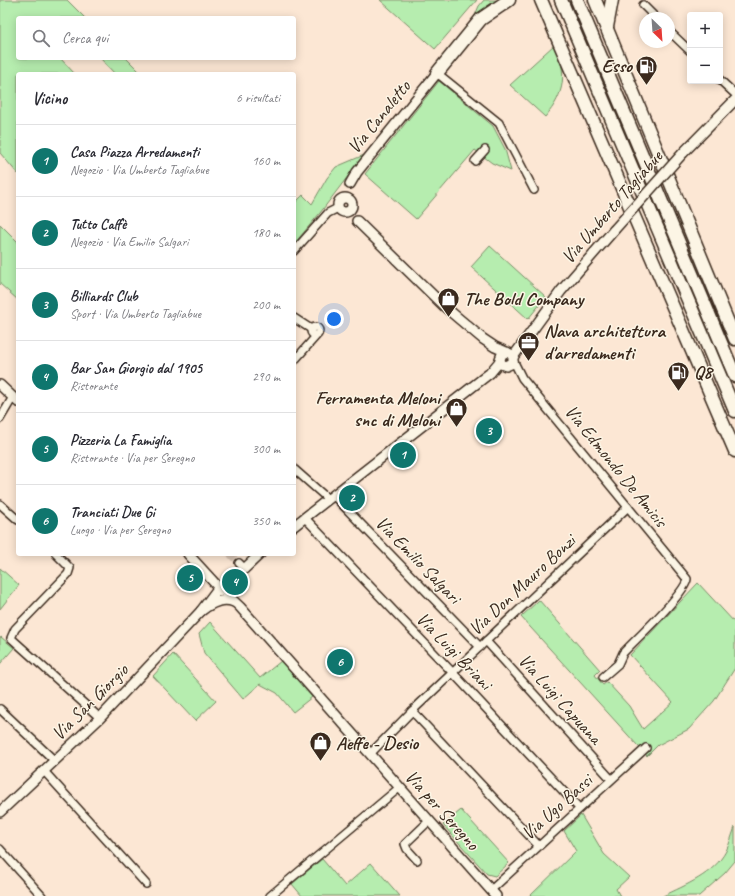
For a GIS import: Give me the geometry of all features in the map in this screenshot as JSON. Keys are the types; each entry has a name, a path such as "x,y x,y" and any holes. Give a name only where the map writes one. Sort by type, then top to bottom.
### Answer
{"highway":[{"path":"437,73 481,19 509,0"},
{"path":"541,0 735,451"},
{"path":"561,0 735,411"},
{"path":"577,0 735,376"},
{"path":"595,0 735,339"},
{"path":"607,28 612,0"}],"street":[{"path":"643,5 650,12"},
{"path":"675,37 687,48"},
{"name":"Via Canaletto","path":"437,73 357,172 340,206 446,307 507,359"},
{"path":"437,73 499,123 534,190"},
{"path":"723,83 735,94"},
{"name":"Via Umberto Tagliabue","path":"296,524 507,359 522,343 582,266 683,152 735,100"},
{"path":"475,161 485,150"},
{"name":"Via Canaletto","path":"350,184 351,203 357,221"},
{"path":"296,249 323,219 340,206 346,198 351,203 348,211 340,206"},
{"path":"296,319 314,332 296,358"},
{"name":"Via Edmondo De Amicis","path":"507,359 687,579 687,584 676,597 623,654 618,664 603,677"},
{"path":"0,385 13,397 0,419"},
{"name":"Via Emilio Salgari","path":"296,471 331,497 480,647"},
{"path":"0,504 16,518"},
{"name":"Via Don Mauro Bonzi","path":"370,754 412,711 628,507"},
{"name":"Via Luigi Briani","path":"304,518 453,673 579,808"},
{"path":"58,556 70,568 68,574 15,629 11,638 100,718"},
{"name":"Via per Seregno","path":"190,556 212,580 220,594 235,603 494,893"},
{"path":"220,594 242,565 257,556"},
{"name":"Via San Giorgio","path":"0,812 100,718 201,611 220,594"},
{"name":"Via Luigi Capuana","path":"486,641 611,779"},
{"path":"0,709 55,761"},
{"path":"412,711 538,845"},
{"name":"Via Ugo Bassi","path":"494,893 538,845 646,748"},
{"path":"44,771 146,884"},
{"path":"270,896 399,788"},
{"path":"417,860 407,849 405,844 429,821"},
{"path":"0,849 42,896"}],"green space":[{"path":"0,0 67,0 83,16 16,16 16,60 62,60 73,72 16,72 16,172 0,153"},
{"path":"380,0 477,0 435,49"},
{"path":"484,0 501,0 473,20 479,6"},
{"path":"554,45 561,64 563,74 562,82 557,100 545,117 510,85"},
{"path":"102,60 128,60 140,72 113,72"},
{"path":"439,81 493,126 505,149 511,171 492,163 475,150 416,219 365,174"},
{"path":"364,155 320,213 296,242 296,202 303,195 312,204 327,178 336,167"},
{"path":"0,224 16,240 16,298 0,284"},
{"path":"490,246 546,297 528,319 471,267"},
{"path":"0,568 19,585 0,609"},
{"path":"698,583 735,623 735,668 714,701 689,729 658,745 647,756 521,617 539,600 600,670 595,675 603,685 607,682 629,706 643,729 673,702 630,655"},
{"path":"210,622 260,678 281,661 312,697 293,712 277,693 260,684 243,699 204,653 199,634"},
{"path":"1,637 14,648 0,664 0,638"},
{"path":"173,654 216,701 195,721 153,676"},
{"path":"461,810 509,863 495,876 487,874 443,825"},
{"path":"581,815 604,854 629,877 616,889 620,896 530,896 576,851 564,831"},
{"path":"735,827 735,861 725,873 699,896 663,896 699,878 714,866 726,851"},
{"path":"322,859 345,886 371,863 400,896 302,896 292,884"}],"tunnel":[{"path":"232,556 239,563"}],"place":[{"name":"Esso","path":"647,86"},
{"name":"The Bold Company","path":"448,318"},
{"name":"Nava architettura d'arredamenti","path":"529,362"},
{"name":"Q8","path":"679,392"},
{"name":"Ferramenta Meloni snc di Meloni","path":"456,428"},
{"name":"Billiards Club","path":"489,431"},
{"name":"Casa Piazza Arredamenti","path":"403,455"},
{"name":"Tutto Caffè","path":"352,498"},
{"name":"Pizzeria La Famiglia","path":"190,578"},
{"name":"Bar San Giorgio dal 1905","path":"235,582"},
{"name":"Tranciati Due Gi","path":"340,662"},
{"name":"Aeffe - Desio","path":"321,762"}]}
